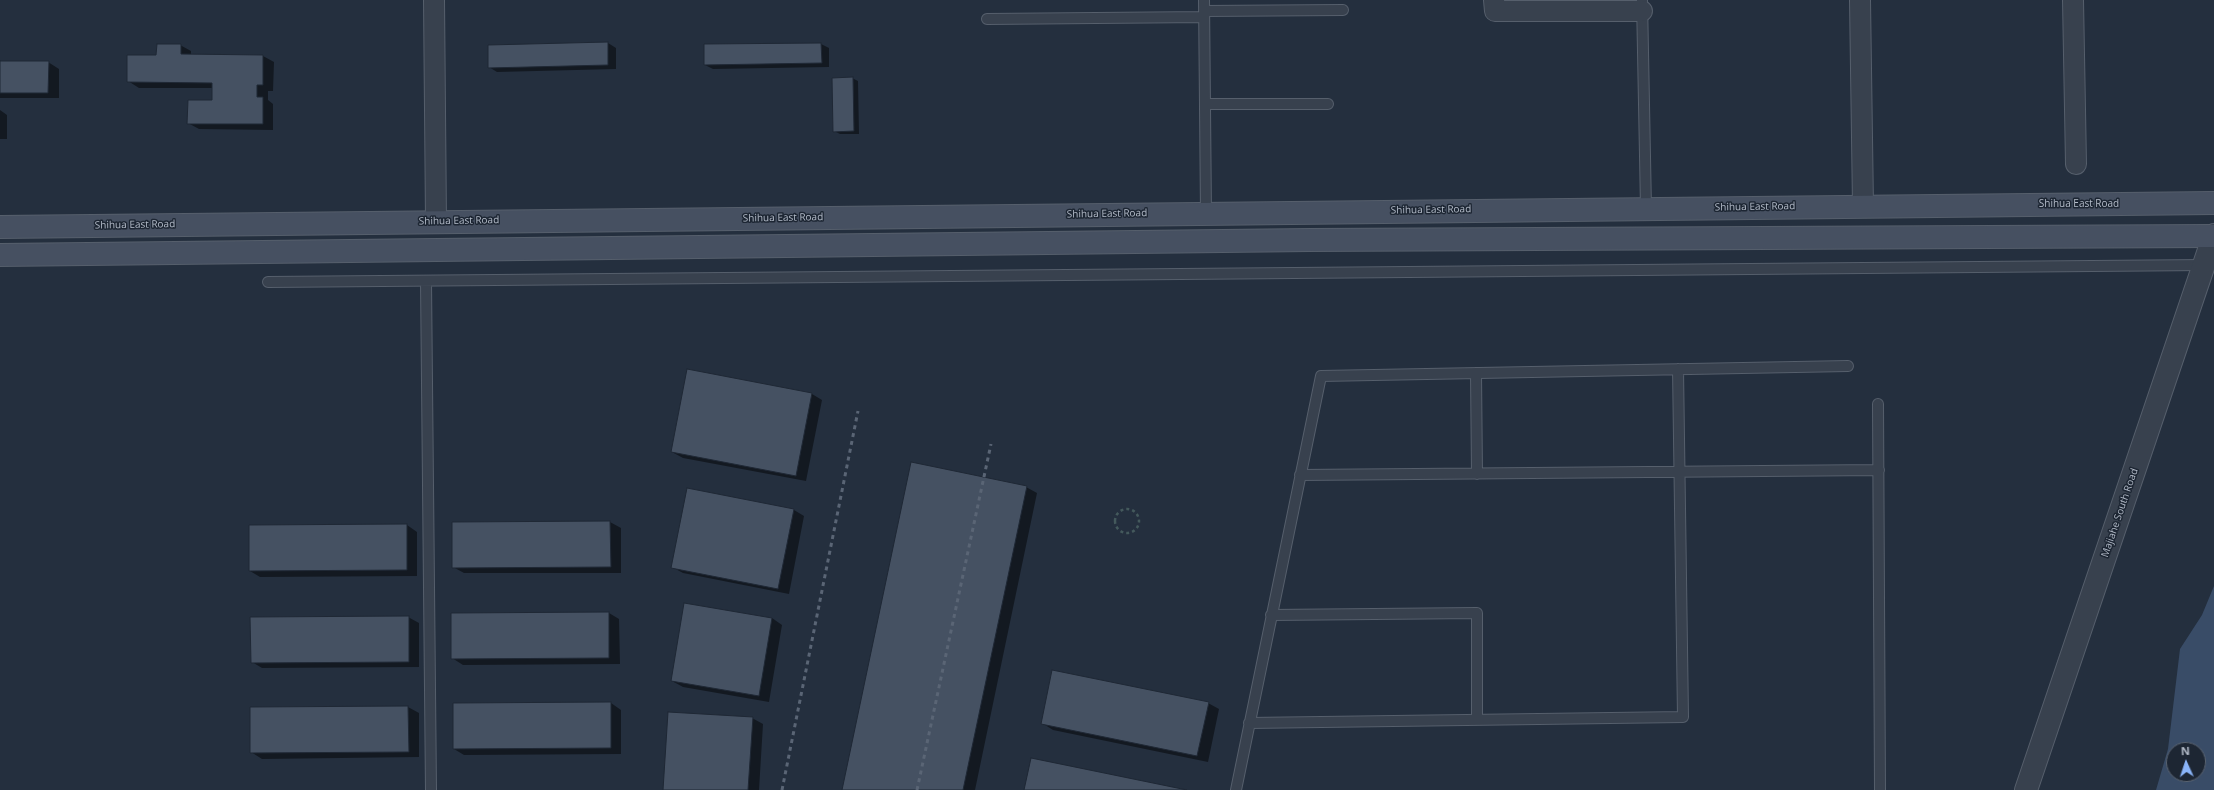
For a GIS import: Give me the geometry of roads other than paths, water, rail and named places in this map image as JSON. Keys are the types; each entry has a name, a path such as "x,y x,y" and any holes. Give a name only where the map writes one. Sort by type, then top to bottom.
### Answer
{"main road":[{"name":"Shihua East Road","path":"0,227 436,221 2214,203"},
{"path":"0,255 1302,240 2214,236"}],"street":[{"path":"434,0 436,221"},
{"path":"1494,0 1495,11 1642,5"},
{"path":"1860,0 1863,206"},
{"path":"2073,0 2076,164"},
{"name":"Majiahe South Road","path":"2026,790 2209,265 2214,236"}],"lane":[{"path":"1204,0 1206,213"},
{"path":"1642,5 1646,208"},
{"path":"987,19 1343,10"},
{"path":"1205,104 1328,104"},
{"path":"268,282 2209,265"},
{"path":"426,281 431,790"},
{"path":"1236,790 1321,376 1848,366"},
{"path":"1249,723 1683,717 1678,369"},
{"path":"1476,373 1477,474"},
{"path":"1878,404 1880,790"},
{"path":"1300,475 1878,470"},
{"path":"1271,615 1477,613 1477,720"}],"water":[{"path":"2214,586 2214,790 2156,790 2166,756 2166,782 2206,782 2206,742 2169,742 2180,649 2202,615"}],"railway":[{"path":"782,790 858,411"},
{"path":"917,790 991,444"}]}
